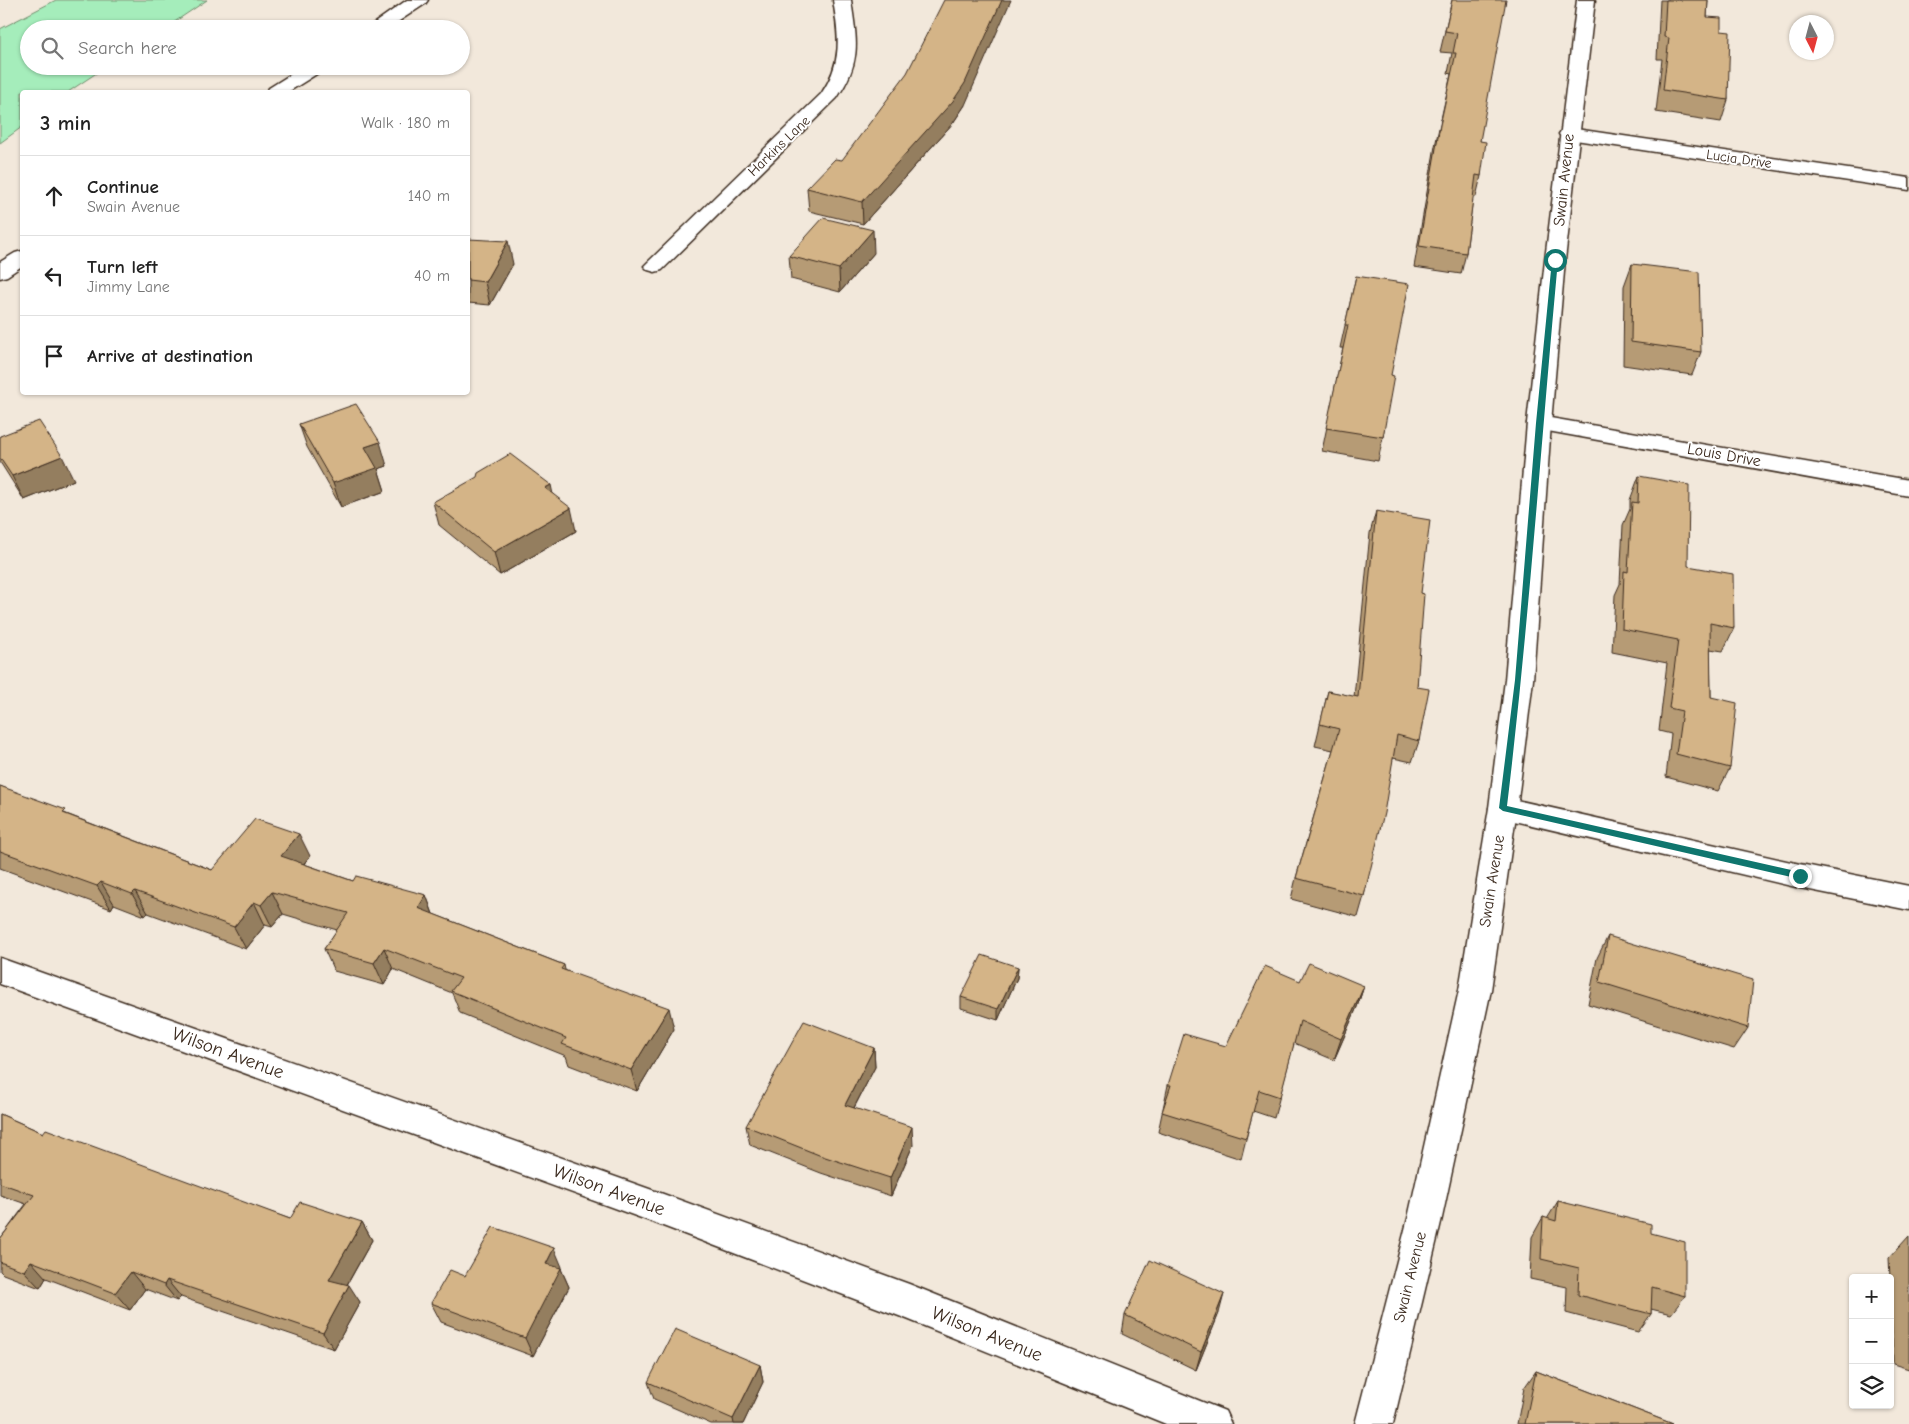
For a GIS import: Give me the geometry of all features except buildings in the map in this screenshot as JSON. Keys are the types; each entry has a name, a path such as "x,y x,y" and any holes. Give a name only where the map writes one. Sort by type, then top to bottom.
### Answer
{"street":[{"path":"389,20 419,0"},
{"name":"Harkins Lane","path":"655,266 828,98 839,83 846,67 848,48 842,0"},
{"name":"Swain Avenue","path":"1374,1424 1425,1218 1475,990 1503,808 1519,680 1539,423 1569,134 1586,0"},
{"path":"279,90 303,75"},
{"name":"Lucia Drive","path":"1569,134 1909,184"},
{"path":"0,272 20,258"},
{"name":"Louis Drive","path":"1539,423 1909,488"},
{"path":"1503,808 1791,874 1909,898"},
{"name":"Wilson Avenue","path":"0,971 655,1207 909,1302 1212,1424"}],"green space":[{"path":"56,0 207,0 177,20 20,20 20,75 94,75 71,90 20,90 20,128 0,143 0,29"}],"route":[{"path":"1555,260 1539,423 1519,680 1503,808 1800,876"}]}
